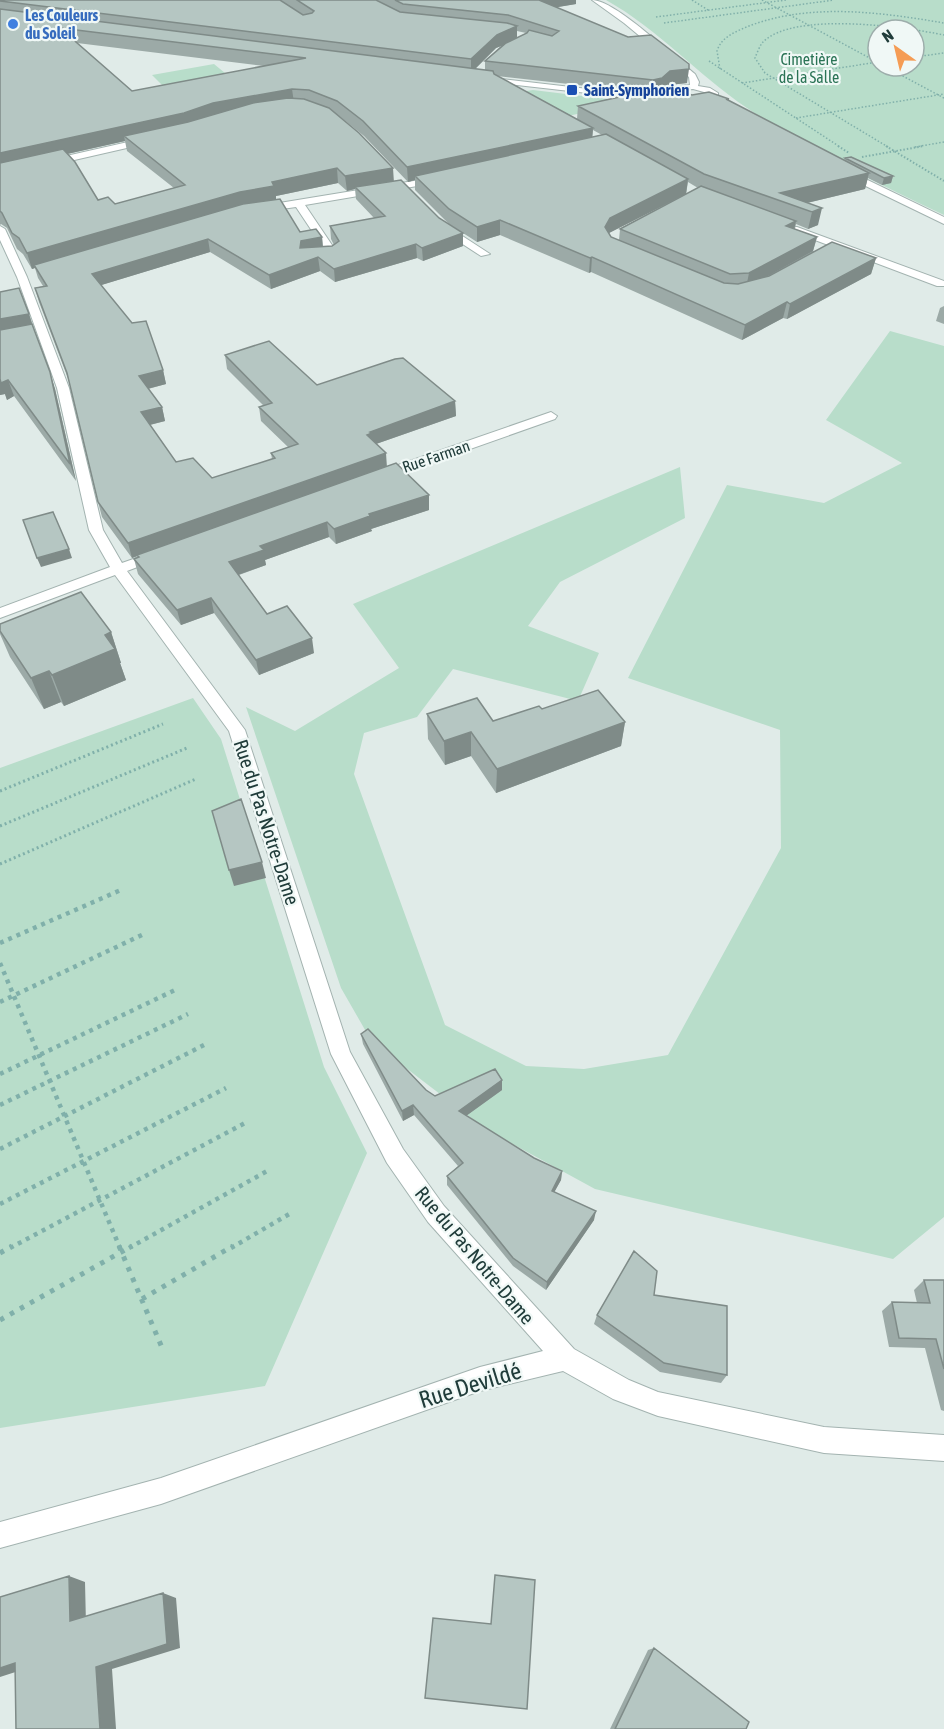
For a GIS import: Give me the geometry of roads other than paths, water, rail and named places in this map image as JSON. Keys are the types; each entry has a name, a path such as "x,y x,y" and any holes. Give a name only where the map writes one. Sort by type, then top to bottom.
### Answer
{"street":[{"path":"595,0 627,21 692,76 695,82 693,87"},
{"path":"477,74 510,91"},
{"path":"492,80 652,98"},
{"path":"633,105 665,96 672,89 693,87 707,90 715,95 715,98 708,103"},
{"path":"665,96 672,101 686,104 708,103 724,106"},
{"path":"0,174 157,139"},
{"path":"838,168 944,221"},
{"path":"254,210 405,188 452,177"},
{"path":"299,204 333,254 307,258"},
{"path":"434,218 441,226 485,254"},
{"path":"783,226 832,248 941,284"},
{"name":"Rue du Pas Notre-Dame","path":"0,229 28,276 43,334 63,388 96,530 118,569 237,730 342,1054 395,1156 436,1214 564,1358"},
{"path":"28,336 43,334"},
{"name":"Rue Farman","path":"369,479 551,416"},
{"path":"0,613 171,550"},
{"path":"564,1358 622,1390 658,1404 824,1440 944,1448"},
{"name":"Rue Devildé","path":"0,1535 161,1491 480,1379 564,1358"}],"place":[{"name":"Les Couleurs du Soleil","path":"13,24"},
{"name":"Saint-Symphorien","path":"572,90"}],"park label":[{"name":"Cimetière de la Salle","path":"809,68"}]}
